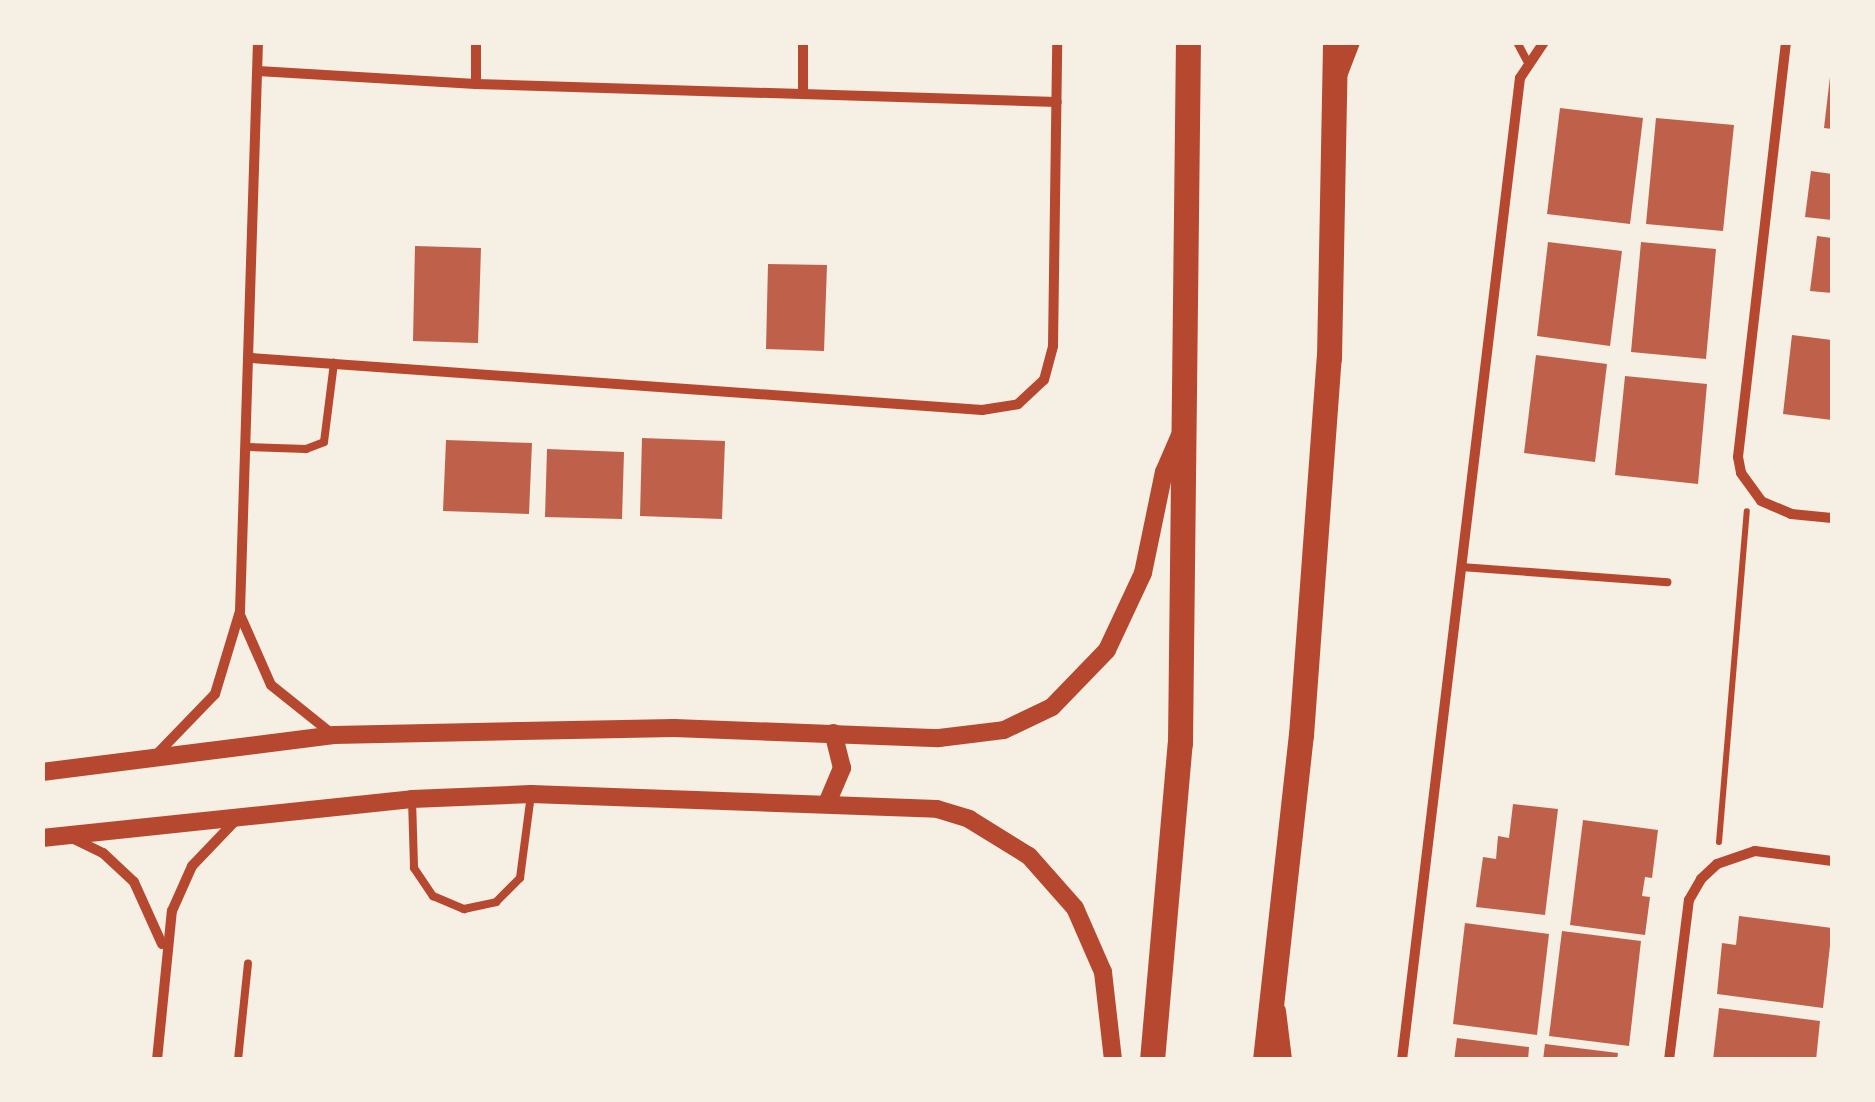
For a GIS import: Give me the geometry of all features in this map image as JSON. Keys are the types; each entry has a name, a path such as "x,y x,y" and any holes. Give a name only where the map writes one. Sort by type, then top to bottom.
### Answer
{"main road":[{"path":"1152,1060 1180,742 1188,42"},
{"path":"1264,1060 1301,734 1329,358 1335,42"}],"street":[{"path":"154,756 215,694 240,611 258,42"},
{"path":"476,42 476,84"},
{"path":"803,42 803,92"},
{"path":"251,358 982,410 1018,404 1044,380 1053,346 1057,42"},
{"path":"1334,82 1351,42"},
{"path":"1402,1060 1526,61 1544,42"},
{"path":"1786,42 1738,442 1750,488 1775,510 1832,518"},
{"path":"258,71 476,84 1057,102"},
{"path":"42,772 334,735 655,728 939,738 1004,730 1072,690 1107,650 1133,600 1151,545 1164,472 1186,426"},
{"path":"240,611 271,685 334,735"},
{"path":"828,801 842,768 833,733"},
{"path":"42,838 244,814 412,799 531,794 828,801 937,810 969,819 1029,856 1064,894 1092,939 1110,1007 1113,1060"},
{"path":"157,1060 164,960 172,911 192,866 244,814"},
{"path":"66,835 104,853 134,882 155,918 164,960"},
{"path":"1669,1060 1689,900 1718,864 1756,851 1832,861"},
{"path":"1273,988 1283,1060"}],"lane":[{"path":"1518,42 1526,61"},
{"path":"248,446 306,450 324,442 334,363"},
{"path":"1461,567 1668,582"},
{"path":"412,799 414,868 433,896 464,909 496,902 520,878 531,794"},
{"path":"238,1060 248,964"}],"path":[{"path":"1718,864 1750,488"}],"building":[{"path":"1832,78 1832,129 1824,128"},
{"path":"1560,108 1643,118 1630,224 1547,214"},
{"path":"1656,118 1734,125 1723,231 1646,224"},
{"path":"1811,171 1832,174 1832,220 1805,217"},
{"path":"1817,236 1832,238 1832,293 1810,291"},
{"path":"1548,242 1622,251 1610,346 1537,336"},
{"path":"1641,242 1716,249 1706,359 1631,352"},
{"path":"415,246 481,248 478,343 413,341"},
{"path":"768,264 827,265 824,351 766,349"},
{"path":"1792,335 1832,340 1832,420 1783,414"},
{"path":"1536,355 1607,364 1595,462 1524,453"},
{"path":"1625,376 1707,384 1698,484 1615,475"},
{"path":"642,438 725,441 722,519 640,516"},
{"path":"446,440 532,443 529,514 443,511"},
{"path":"547,449 624,452 622,519 545,517"},
{"path":"1513,804 1558,809 1545,915 1476,907 1483,857 1496,859 1498,836 1509,838"},
{"path":"1583,820 1658,830 1652,878 1645,877 1642,896 1650,897 1645,935 1570,925"},
{"path":"1739,916 1832,928 1823,1008 1717,994 1722,943 1736,945"},
{"path":"1465,923 1549,934 1537,1035 1453,1024"},
{"path":"1562,931 1641,941 1629,1046 1549,1036"},
{"path":"1719,1008 1820,1021 1816,1060 1713,1060"},
{"path":"1457,1038 1529,1047 1528,1060 1454,1060"},
{"path":"1545,1044 1618,1053 1617,1060 1543,1060"}]}
